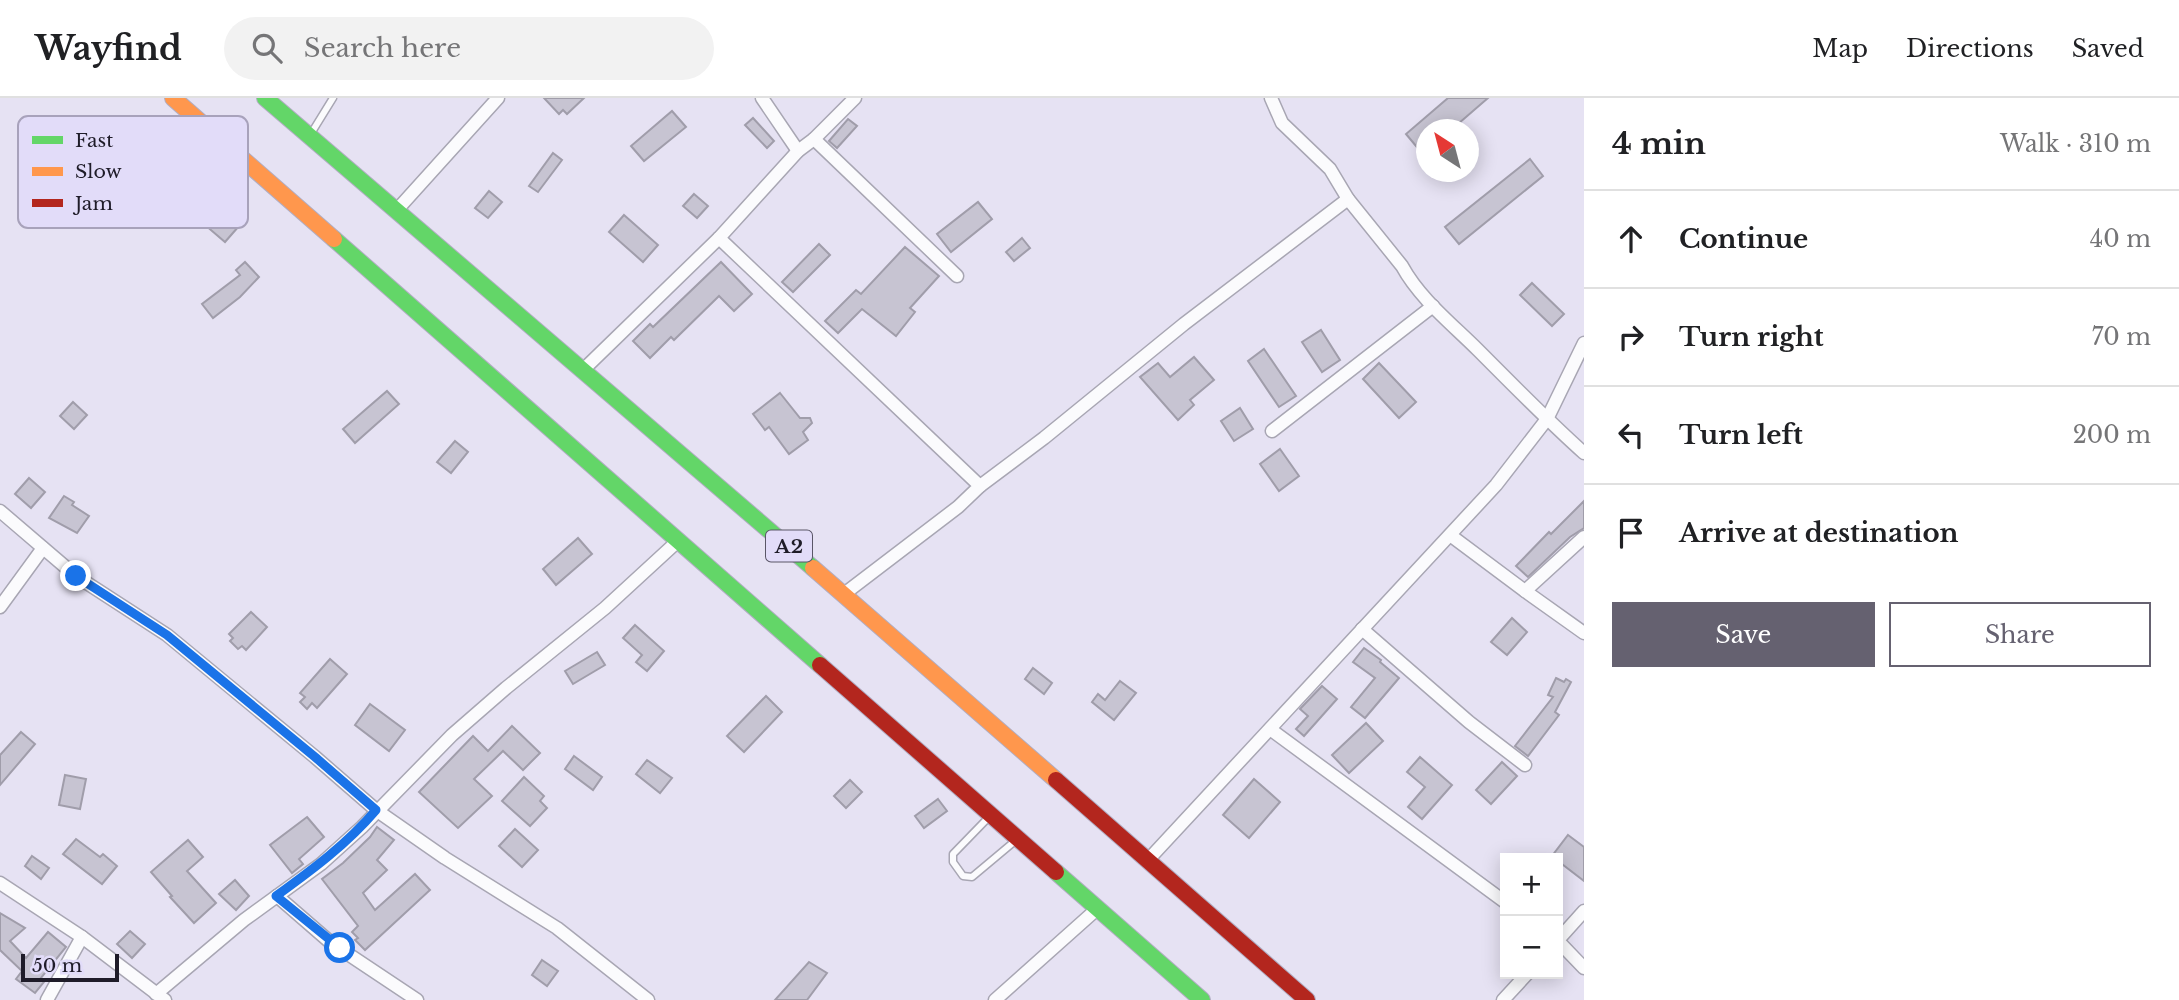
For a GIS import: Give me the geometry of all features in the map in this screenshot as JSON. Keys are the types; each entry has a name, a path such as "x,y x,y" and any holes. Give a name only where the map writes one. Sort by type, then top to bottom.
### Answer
{"highway":[{"path":"173,98 194,116"},
{"path":"179,98 192,98"},
{"name":"A2","path":"265,98 844,594 1307,1000"},
{"path":"248,164 1202,1000"}],"street":[{"path":"396,211 498,98"},
{"path":"762,98 798,151"},
{"path":"582,371 719,237 798,151 814,139 855,98"},
{"path":"1271,98 1282,123 1330,170 1348,199 1402,266 1408,278 1433,306 1584,453"},
{"path":"814,139 957,276"},
{"path":"844,594 958,507 980,486 1044,438 1184,324 1348,199"},
{"path":"719,237 980,486"},
{"path":"1272,431 1433,306"},
{"path":"1149,859 1496,485 1547,419 1584,343"},
{"path":"0,511 76,576 167,635 376,810 445,858 557,928 648,1000"},
{"path":"1450,535 1584,634"},
{"path":"1525,591 1584,537"},
{"path":"0,883 82,937 161,997 244,920 321,864 362,827 452,735 605,608 679,540"},
{"path":"0,607 43,548"},
{"path":"1362,629 1469,722 1525,765"},
{"path":"1270,729 1500,898"},
{"path":"276,896 330,942 417,1000"},
{"path":"995,1000 1097,908"},
{"path":"1563,934 1584,911"},
{"path":"47,1000 82,937"},
{"path":"1563,945 1584,968"},
{"path":"1503,1000 1522,979"}],"lane":[{"path":"310,136 334,98"},
{"path":"991,815 953,854 953,862 963,876 972,877 1018,839"}],"building":[{"path":"544,98 584,98 567,114 563,110 559,114"},
{"path":"1448,98 1488,98 1464,119 1424,119"},
{"path":"672,111 686,127 644,161 631,146"},
{"path":"753,118 774,141 767,148 745,125"},
{"path":"848,119 857,126 837,148 829,141"},
{"path":"1416,125 1416,146 1406,134"},
{"path":"553,153 562,160 538,192 529,186"},
{"path":"1530,159 1543,176 1459,244 1445,227"},
{"path":"489,191 502,202 488,218 475,208"},
{"path":"694,194 708,206 697,218 683,206"},
{"path":"978,202 992,219 951,252 937,234"},
{"path":"624,215 658,245 643,262 609,232"},
{"path":"209,228 237,228 225,242"},
{"path":"1022,238 1030,248 1014,261 1006,252"},
{"path":"819,244 830,255 793,292 782,282"},
{"path":"905,247 939,276 910,308 915,312 896,336 862,309 838,333 825,321 856,290 861,294"},
{"path":"245,262 259,277 240,297 213,318 202,304 240,275 236,270"},
{"path":"721,262 752,294 734,311 719,296 674,340 671,337 650,358 633,341 650,324 653,327"},
{"path":"1532,283 1564,314 1552,326 1520,295"},
{"path":"1321,330 1340,360 1322,372 1302,342"},
{"path":"1264,349 1296,396 1279,407 1248,361"},
{"path":"1194,357 1214,380 1190,400 1194,405 1178,420 1140,377 1158,363 1170,377"},
{"path":"1379,363 1416,402 1399,418 1363,379"},
{"path":"387,391 399,404 355,443 343,429"},
{"path":"780,393 800,418 810,418 812,423 803,432 808,440 789,454 769,427 765,430 753,414"},
{"path":"73,402 87,415 74,429 60,416"},
{"path":"1240,408 1253,429 1234,441 1221,421"},
{"path":"455,441 468,452 451,473 437,462"},
{"path":"1280,449 1299,476 1279,491 1260,464"},
{"path":"29,478 45,492 31,508 15,494"},
{"path":"64,496 89,516 77,533 49,518"},
{"path":"1584,501 1584,528 1570,537 1528,577 1516,566"},
{"path":"578,538 592,554 556,585 543,569"},
{"path":"251,612 267,627 246,650 242,646 238,649 230,641 233,638 229,634"},
{"path":"1512,618 1527,632 1507,655 1491,642"},
{"path":"635,625 664,651 647,671 636,662 642,655 623,638"},
{"path":"1364,648 1399,678 1365,718 1351,707 1375,678 1353,662"},
{"path":"597,652 605,665 573,684 565,671"},
{"path":"330,659 347,674 317,708 312,703 307,709 300,702 305,697 300,693"},
{"path":"1033,668 1052,683 1044,694 1025,679"},
{"path":"1556,678 1571,682 1555,712 1559,715 1528,756 1515,746 1553,697 1548,695"},
{"path":"1120,681 1136,693 1114,720 1092,702 1098,694 1105,700"},
{"path":"1322,686 1337,699 1304,736 1296,729 1308,716 1300,709"},
{"path":"766,696 782,712 744,752 727,736"},
{"path":"370,704 405,730 389,751 355,725"},
{"path":"1366,723 1383,741 1349,773 1332,755"},
{"path":"512,726 540,753 523,770 503,751 474,779 492,796 458,828 419,792 473,736 488,751"},
{"path":"21,732 35,744 0,785 0,755"},
{"path":"574,756 602,777 593,790 565,769"},
{"path":"1420,757 1452,785 1422,819 1408,807 1425,787 1407,772"},
{"path":"647,760 672,778 660,793 636,774"},
{"path":"1502,762 1517,776 1491,804 1476,790"},
{"path":"65,775 86,779 80,809 59,805"},
{"path":"524,777 544,796 540,801 547,808 530,826 502,801"},
{"path":"1254,779 1280,802 1249,838 1223,815"},
{"path":"850,780 862,792 846,808 834,796"},
{"path":"938,799 947,811 924,828 915,816"},
{"path":"307,817 324,837 299,859 303,864 292,873 270,845"},
{"path":"377,827 394,840 377,860 387,870 363,893 375,910 415,874 430,890 365,950 355,940 358,938 352,932 358,926 322,879 343,863"},
{"path":"515,829 538,850 522,867 499,846"},
{"path":"1568,835 1584,847 1584,881 1563,865 1563,853 1554,853"},
{"path":"76,839 100,857 103,854 117,866 102,884 63,854"},
{"path":"188,840 203,857 187,871 216,903 194,923 151,872"},
{"path":"32,856 49,868 41,879 25,866"},
{"path":"235,880 249,896 236,910 219,894"},
{"path":"0,913 25,928 10,941 26,958 48,932 66,947 40,979 44,982 35,993 16,979 22,971 0,950"},
{"path":"130,931 145,944 132,958 117,944"},
{"path":"542,960 558,971 547,986 532,975"},
{"path":"809,962 827,973 807,1000 775,1000"}],"traffic: fast":[{"path":"265,98 813,568"},
{"path":"334,239 820,665"},
{"path":"1056,872 1202,1000"}],"traffic: slow":[{"path":"173,98 194,116"},
{"path":"248,164 334,239"},
{"path":"813,568 1056,780"}],"traffic: jam":[{"path":"820,665 1056,872"},
{"path":"1056,780 1307,1000"}],"route":[{"path":"76,576 167,635 376,810 362,827 321,864 276,896 340,948"}]}
